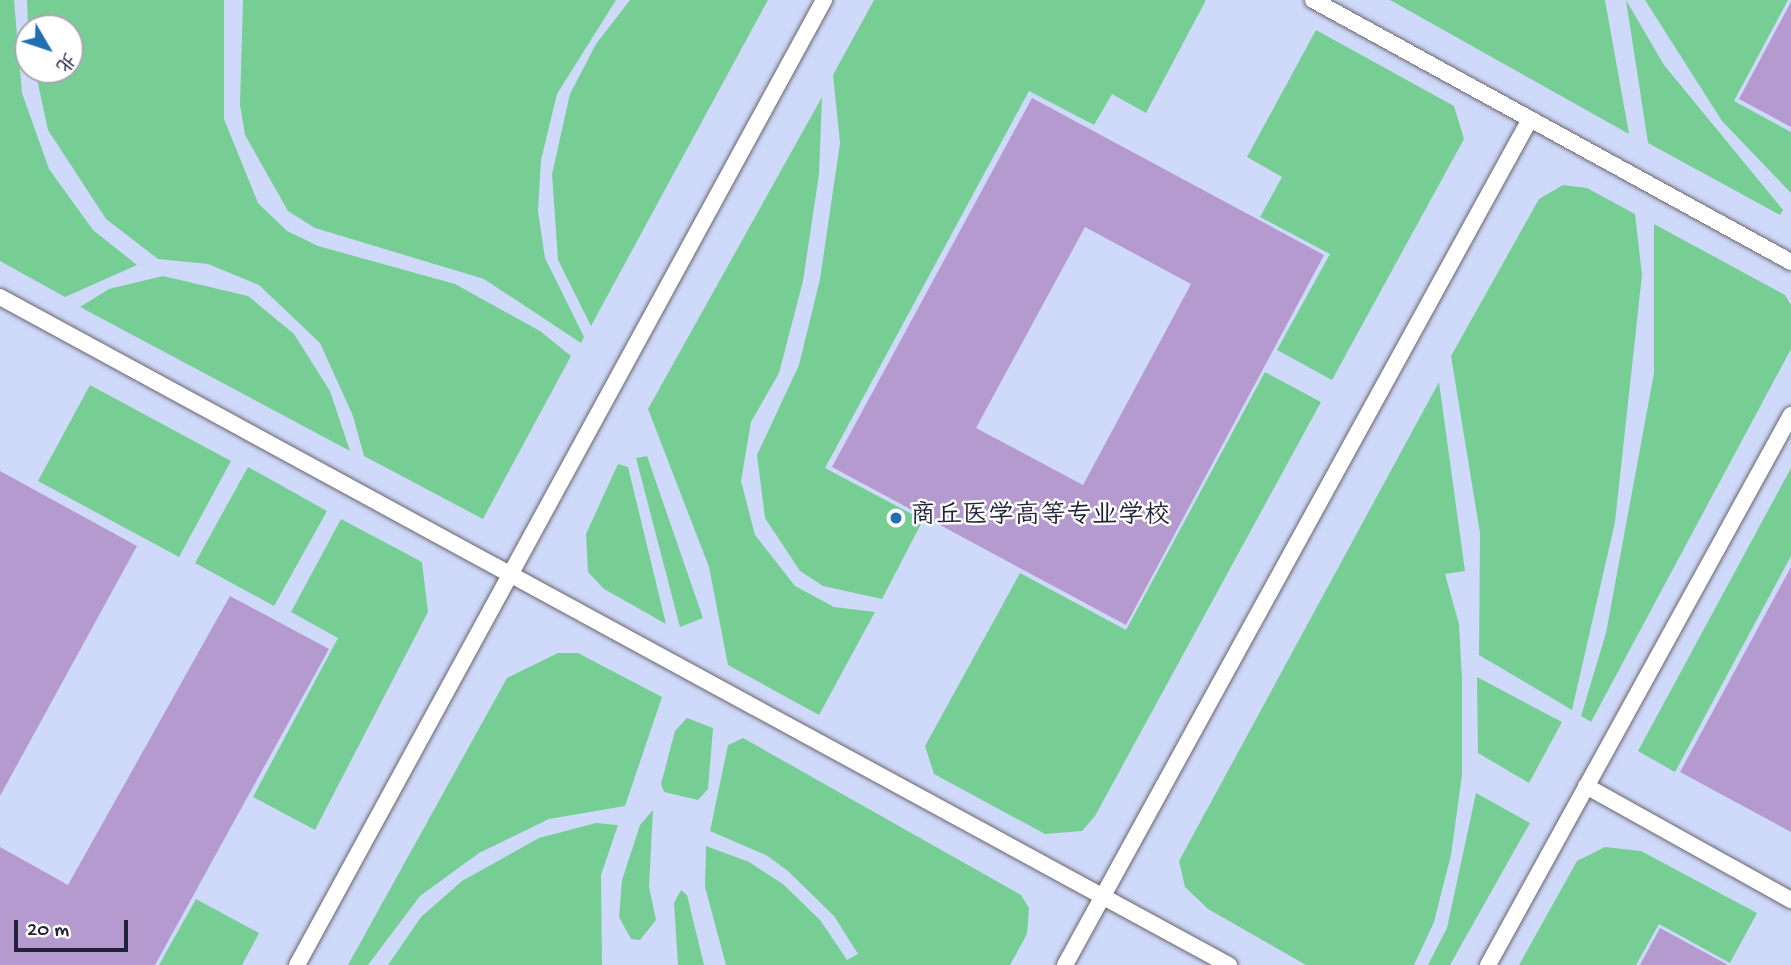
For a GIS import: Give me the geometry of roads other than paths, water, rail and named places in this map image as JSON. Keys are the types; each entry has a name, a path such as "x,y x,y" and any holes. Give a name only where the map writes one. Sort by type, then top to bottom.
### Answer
{"lane":[{"path":"297,965 824,0"},
{"path":"1313,0 1791,262"},
{"path":"1065,965 1530,119"},
{"path":"0,298 1229,965"},
{"path":"1488,965 1791,415"},
{"path":"1586,786 1791,901"}],"place":[{"name":"商丘医学高等专业学校","path":"896,518"}]}
